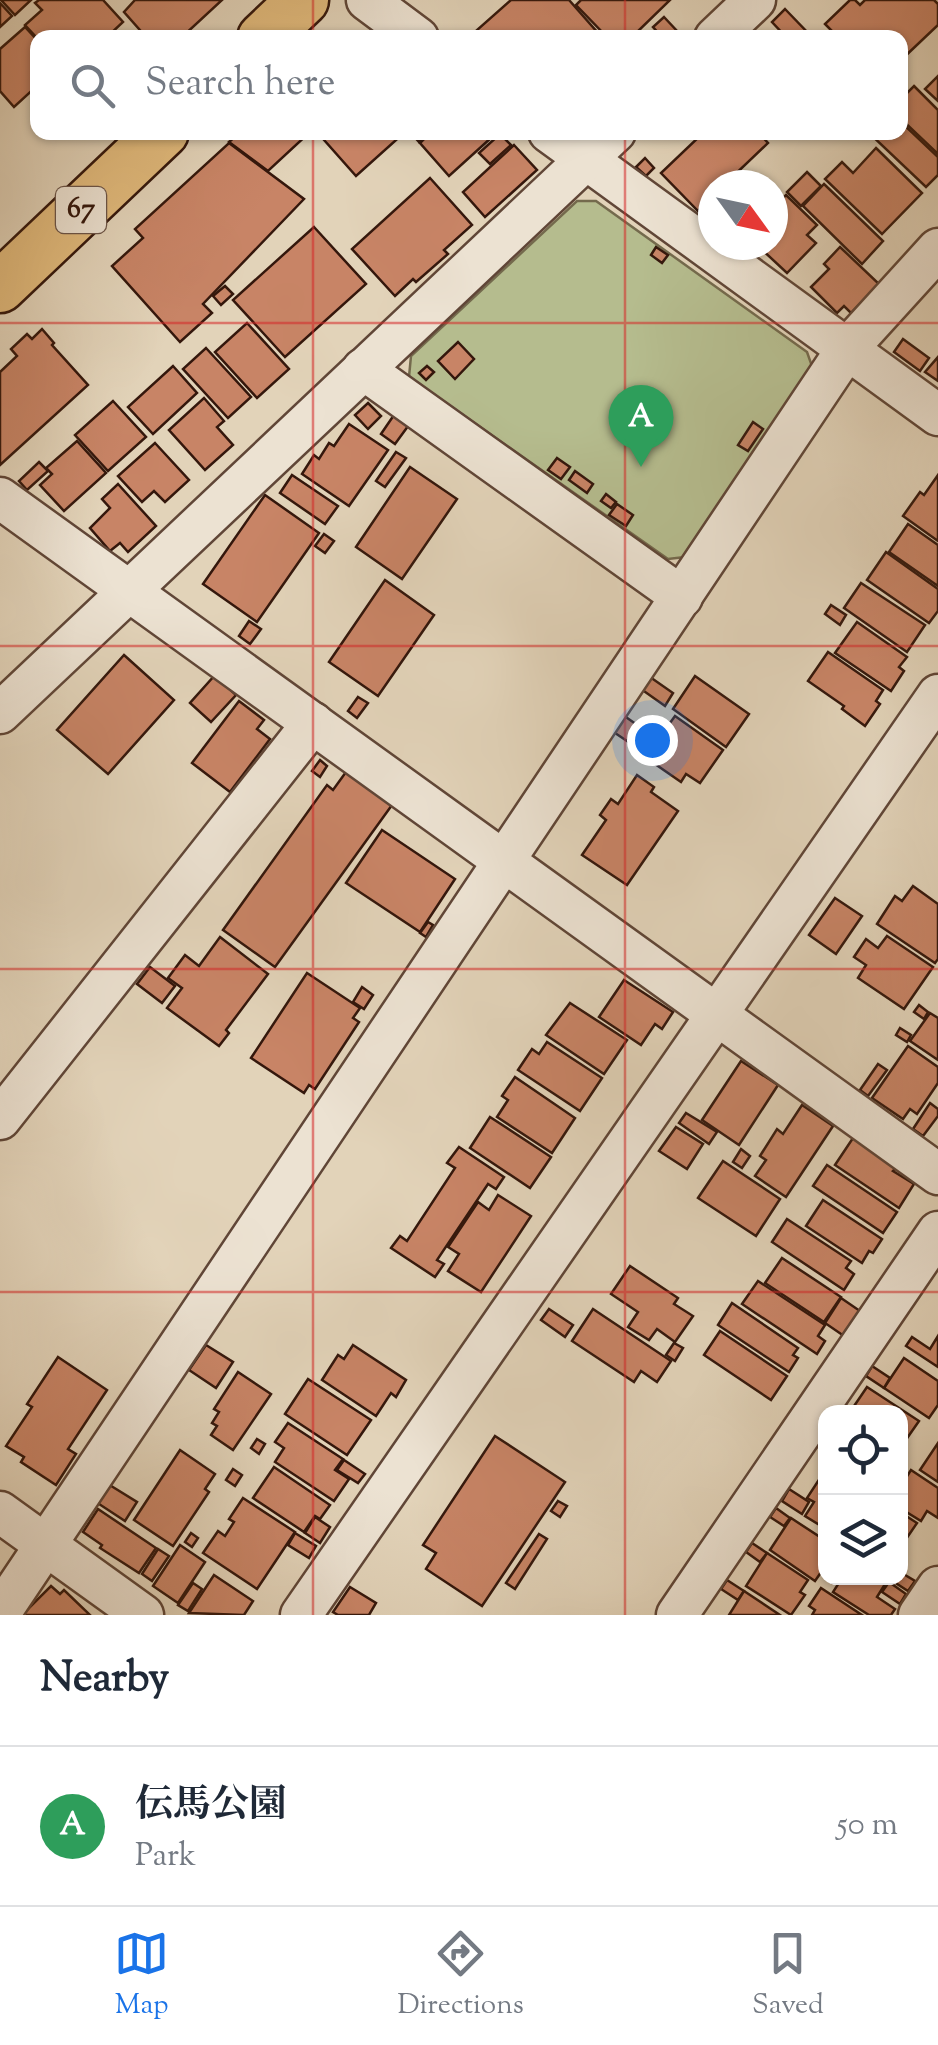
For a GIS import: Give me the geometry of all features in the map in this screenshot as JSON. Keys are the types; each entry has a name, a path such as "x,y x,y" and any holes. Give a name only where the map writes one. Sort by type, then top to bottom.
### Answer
{"main road":[{"path":"271,30 303,0"},
{"name":"67","path":"0,287 155,140"}],"street":[{"path":"366,0 407,30"},
{"path":"724,30 755,0"},
{"path":"0,713 600,146 848,350 938,416"},
{"path":"0,1613 848,350 938,249"},
{"path":"363,370 682,596"},
{"path":"0,498 938,1174"},
{"path":"301,1615 938,696"},
{"path":"0,1119 313,723"},
{"path":"678,1615 938,1232"},
{"path":"0,1512 143,1615"},
{"path":"919,1615 938,1587"}],"green space":[{"path":"577,201 596,201 807,352 813,369 685,557 668,559 409,377 411,356"}],"building":[{"path":"1,0 31,0 15,15"},
{"path":"103,0 123,22 114,30 30,30 25,25 42,10 35,3"},
{"path":"135,0 222,0 190,30 140,30 124,12"},
{"path":"511,0 569,0 595,30 477,30"},
{"path":"581,0 670,0 639,30 600,30 576,5"},
{"path":"850,0 860,5 865,0 934,0 938,4 938,25 908,53 908,30 831,30 825,24"},
{"path":"0,3 12,16 0,27"},
{"path":"785,9 805,30 780,30 772,22"},
{"path":"664,17 676,30 656,30 653,27"},
{"path":"25,27 30,32 30,92 14,107 0,91 0,49"},
{"path":"938,76 938,101 925,89"},
{"path":"914,86 938,110 938,154 908,126 908,92"},
{"path":"908,129 938,157 938,175 926,187 876,140 908,140"},
{"path":"231,140 301,140 268,171"},
{"path":"324,140 396,140 356,176"},
{"path":"423,140 489,140 449,176 420,143"},
{"path":"493,140 506,140 511,145 490,164 479,153"},
{"path":"696,140 765,140 768,143 740,170 698,170 698,211 661,173"},
{"path":"229,143 304,199 203,304 212,313 180,342 112,266 143,238 135,229"},
{"path":"514,145 537,170 485,217 463,192"},
{"path":"876,148 922,193 882,234 825,179 842,162 853,173"},
{"path":"645,158 654,168 646,176 636,167"},
{"path":"807,172 821,186 801,206 788,191"},
{"path":"430,178 472,225 444,250 448,254 395,296 352,249"},
{"path":"824,184 883,241 862,264 803,206"},
{"path":"788,197 817,225 807,235 816,243 787,273 773,260 788,260"},
{"path":"314,227 366,284 285,357 233,300"},
{"path":"656,247 668,255 662,263 651,255"},
{"path":"840,247 879,284 851,313 844,306 837,313 811,287 829,269 824,264"},
{"path":"225,286 233,294 221,305 213,296"},
{"path":"247,323 289,369 257,398 215,352"},
{"path":"42,329 88,385 0,465 0,372 17,356 11,349 27,334 32,339"},
{"path":"903,339 929,358 920,371 894,352"},
{"path":"458,342 474,359 455,379 438,361"},
{"path":"206,348 251,397 228,418 183,369"},
{"path":"938,357 938,381 925,372"},
{"path":"173,366 197,393 153,434 128,407"},
{"path":"427,366 434,372 426,380 419,373"},
{"path":"204,398 224,421 217,427 233,445 205,470 169,430"},
{"path":"113,401 146,437 108,471 75,435"},
{"path":"368,403 381,416 368,429 355,415"},
{"path":"396,412 411,422 395,444 381,434"},
{"path":"753,422 763,429 748,451 738,445"},
{"path":"349,424 388,450 349,506 302,474 314,455 319,459 329,443 334,446"},
{"path":"77,441 106,473 64,511 40,485 52,474 46,468"},
{"path":"155,443 189,480 165,502 154,491 142,502 118,476"},
{"path":"396,452 406,458 385,487 376,481"},
{"path":"557,458 570,467 561,479 548,470"},
{"path":"39,462 48,471 27,490 19,481"},
{"path":"410,467 457,499 402,579 356,547"},
{"path":"575,471 593,484 587,493 569,480"},
{"path":"292,475 338,506 325,524 280,493"},
{"path":"938,475 938,541 903,516"},
{"path":"118,484 156,526 128,552 120,543 110,551 90,528 110,508 102,499"},
{"path":"606,494 616,502 611,508 601,501"},
{"path":"265,495 319,533 257,622 203,584"},
{"path":"617,504 633,515 626,526 609,515"},
{"path":"908,524 938,545 938,586 889,552"},
{"path":"324,534 334,541 325,553 315,546"},
{"path":"886,552 938,589 938,611 929,623 867,580"},
{"path":"385,580 434,615 378,696 329,662"},
{"path":"861,583 925,625 907,652 844,608"},
{"path":"831,605 846,615 840,625 825,614"},
{"path":"249,621 261,629 250,644 239,636"},
{"path":"857,622 907,657 899,667 904,671 891,691 835,653"},
{"path":"828,652 883,690 876,701 880,704 865,726 808,681"},
{"path":"124,655 174,700 108,774 57,730"},
{"path":"215,675 236,695 211,722 190,703"},
{"path":"695,676 749,714 726,747 673,709"},
{"path":"650,677 673,693 665,706 641,689"},
{"path":"358,697 368,703 357,718 348,711"},
{"path":"239,701 264,720 257,729 270,739 230,792 192,763"},
{"path":"623,715 650,734 639,749 612,731"},
{"path":"675,716 723,750 700,783 686,774 681,782 642,755"},
{"path":"320,760 327,766 320,777 312,771"},
{"path":"346,772 392,805 275,967 223,930 327,785 333,790"},
{"path":"637,775 654,787 651,792 678,811 627,885 582,855 606,820 600,815 611,799 618,804"},
{"path":"382,830 455,879 420,932 346,883"},
{"path":"913,886 938,904 935,963 877,924 895,896 902,901"},
{"path":"835,898 862,916 836,954 809,935"},
{"path":"428,922 433,925 426,937 420,933"},
{"path":"887,936 933,967 904,1009 858,978 866,965 854,957 866,939 878,948"},
{"path":"220,937 268,974 226,1030 229,1033 219,1046 167,1008 182,988 168,978 185,955 199,966"},
{"path":"150,967 175,986 162,1003 137,984"},
{"path":"307,973 360,1008 353,1018 359,1022 315,1089 309,1085 304,1093 251,1058"},
{"path":"624,980 673,1012 662,1029 655,1024 641,1045 599,1017"},
{"path":"362,987 373,995 364,1009 353,1002"},
{"path":"570,1003 627,1040 604,1074 546,1035"},
{"path":"919,1005 928,1012 924,1019 914,1012"},
{"path":"930,1013 938,1018 938,1060 910,1041"},
{"path":"900,1028 911,1035 907,1042 896,1035"},
{"path":"547,1042 602,1078 580,1111 518,1070 532,1049 539,1054"},
{"path":"908,1046 938,1067 938,1083 917,1114 910,1109 903,1119 872,1098"},
{"path":"741,1061 778,1085 739,1145 702,1120"},
{"path":"878,1064 887,1070 868,1096 860,1090"},
{"path":"515,1077 575,1118 552,1153 497,1117 508,1100 502,1096"},
{"path":"930,1103 938,1109 938,1116 923,1136 913,1129"},
{"path":"802,1105 833,1126 786,1197 755,1176 766,1160 760,1156 777,1129 783,1134"},
{"path":"686,1113 717,1132 709,1144 679,1123"},
{"path":"490,1117 551,1157 530,1188 470,1148"},
{"path":"676,1127 703,1144 687,1169 659,1151"},
{"path":"853,1138 897,1167 893,1171 914,1184 899,1208 835,1165"},
{"path":"459,1147 504,1177 496,1189 488,1184 437,1260 444,1264 435,1277 391,1248 400,1236 407,1241 455,1168 447,1163"},
{"path":"741,1149 750,1156 742,1168 733,1162"},
{"path":"723,1161 780,1199 756,1236 698,1198"},
{"path":"827,1165 897,1212 883,1233 813,1186"},
{"path":"498,1195 531,1216 481,1292 448,1271 459,1254 448,1247 478,1202 489,1210"},
{"path":"823,1200 882,1239 862,1263 806,1226"},
{"path":"787,1219 851,1261 846,1268 854,1274 844,1290 772,1242"},
{"path":"782,1258 841,1297 824,1322 765,1283"},
{"path":"630,1266 678,1298 674,1304 693,1316 675,1342 657,1329 649,1340 628,1327 638,1312 611,1294"},
{"path":"758,1281 825,1325 818,1336 825,1341 817,1354 742,1304"},
{"path":"841,1298 860,1311 844,1336 825,1323"},
{"path":"732,1303 798,1348 793,1355 798,1358 789,1372 718,1325"},
{"path":"549,1309 573,1325 565,1337 541,1320"},
{"path":"593,1309 671,1361 657,1382 641,1371 634,1382 572,1341"},
{"path":"720,1331 787,1376 771,1400 704,1355"},
{"path":"938,1336 938,1367 906,1346 912,1337 930,1349"},
{"path":"674,1343 683,1348 675,1361 666,1355"},
{"path":"206,1345 233,1362 216,1388 189,1370"},
{"path":"353,1345 406,1380 396,1397 391,1393 376,1416 322,1380 338,1355 344,1359"},
{"path":"58,1357 107,1390 68,1449 76,1454 56,1485 21,1462 24,1457 6,1446 32,1407 27,1404"},
{"path":"904,1358 938,1381 938,1405 929,1418 884,1388"},
{"path":"872,1366 890,1378 884,1388 866,1376"},
{"path":"238,1372 271,1394 233,1450 211,1435 219,1412 214,1409"},
{"path":"308,1379 371,1420 347,1455 285,1414"},
{"path":"867,1387 895,1405 855,1405"},
{"path":"908,1414 919,1421 908,1437"},
{"path":"288,1423 343,1459 335,1470 349,1479 334,1501 275,1462 284,1448 275,1442"},
{"path":"495,1436 565,1482 482,1606 426,1569 436,1553 423,1545"},
{"path":"257,1439 265,1444 259,1454 251,1448"},
{"path":"938,1443 938,1482 920,1470"},
{"path":"180,1450 215,1474 205,1489 209,1492 173,1546 134,1520"},
{"path":"344,1460 365,1474 358,1483 337,1470"},
{"path":"274,1467 330,1505 320,1519 315,1516 304,1532 253,1498"},
{"path":"233,1469 242,1475 235,1486 226,1480"},
{"path":"911,1470 938,1488 938,1518 927,1511 921,1521 908,1513"},
{"path":"818,1481 818,1524 805,1516 814,1502 807,1498"},
{"path":"108,1484 137,1502 125,1521 96,1502"},
{"path":"789,1489 809,1502 802,1514 782,1501"},
{"path":"243,1498 295,1532 257,1589 203,1553 218,1531 225,1536 234,1522 229,1519"},
{"path":"558,1501 567,1506 560,1517 551,1511"},
{"path":"776,1508 790,1518 784,1526 770,1517"},
{"path":"98,1509 156,1548 139,1573 83,1532"},
{"path":"315,1517 330,1527 320,1543 305,1533"},
{"path":"908,1517 917,1523 908,1536"},
{"path":"791,1518 818,1536 818,1577 815,1581 770,1550"},
{"path":"191,1533 198,1538 192,1547 185,1542"},
{"path":"295,1533 316,1546 309,1558 288,1545"},
{"path":"539,1534 547,1539 515,1589 506,1583"},
{"path":"752,1543 767,1553 760,1562 746,1552"},
{"path":"180,1545 205,1562 178,1603 153,1586"},
{"path":"158,1549 169,1556 152,1581 142,1574"},
{"path":"767,1553 808,1580 800,1592 805,1595 791,1615 746,1586"},
{"path":"214,1575 253,1601 244,1615 189,1613"},
{"path":"908,1577 915,1581 908,1591 899,1585 908,1585"},
{"path":"727,1580 744,1591 738,1600 721,1589"},
{"path":"193,1583 202,1589 188,1611 178,1605"},
{"path":"838,1585 884,1585 877,1597 895,1609 891,1615 869,1615 833,1592"},
{"path":"887,1585 893,1585 906,1594 900,1604 882,1592"},
{"path":"51,1586 60,1594 64,1590 90,1615 22,1615"},
{"path":"350,1587 376,1603 369,1615 333,1612"},
{"path":"821,1588 862,1615 812,1615 815,1610 809,1606"},
{"path":"744,1591 780,1615 729,1615"}],"place":[{"name":"伝馬公園","path":"641,467"}]}
